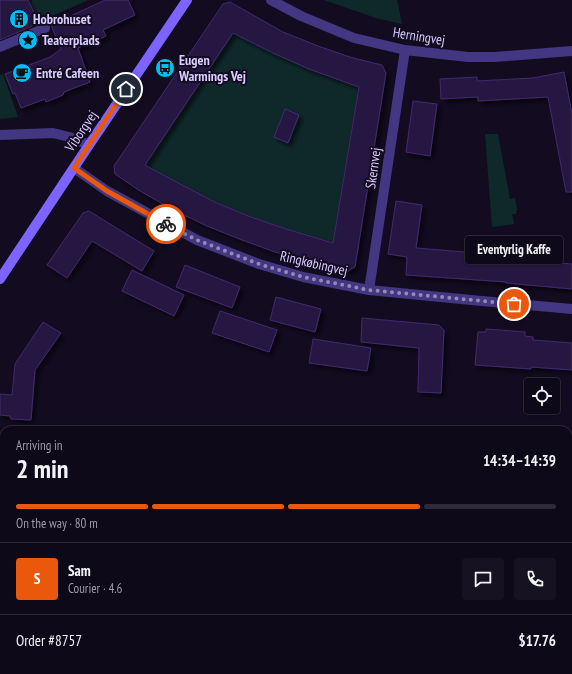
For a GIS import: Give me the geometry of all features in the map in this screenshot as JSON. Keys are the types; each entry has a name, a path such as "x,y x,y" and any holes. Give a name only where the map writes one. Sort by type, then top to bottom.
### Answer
{"street":[{"name":"Viborgvej","path":"0,279 88,145 187,0"},
{"name":"Herningvej","path":"271,0 301,16 354,38 405,50 468,57 494,57 572,51"},
{"path":"0,47 45,28"},
{"name":"Skernvej","path":"369,290 405,50"},
{"path":"0,135 53,134 69,137 88,145"},
{"name":"Ringkøbingvej","path":"74,168 107,191 197,240 252,261 303,277 369,290 572,309"}],"green space":[{"path":"32,0 88,0 39,22 31,5"},
{"path":"324,0 397,0 402,24 376,18"},
{"path":"233,33 309,69 359,84 333,242 282,228 248,216 179,184 146,164"},
{"path":"3,74 18,117 0,119 0,75"},
{"path":"485,134 498,134 510,199 515,198 517,209 516,214 512,214 514,224 492,227"}],"building":[{"name":"Hobrohuset","path":"0,0 28,0 39,23 0,40"},
{"path":"105,0 128,0 135,15 103,30 106,36 78,48 90,82 64,92 63,95 46,102 45,99 21,108 15,93 13,94 5,74 50,57 61,49 51,25"},
{"path":"230,2 283,32 318,46 353,58 382,65 386,73 355,267 348,271 316,264 275,252 207,226 170,208 140,191 115,174 114,166 223,4","holes":["233,33 309,69 359,87 333,243 251,217 217,203 145,165"]},
{"path":"564,72 572,114 572,192 566,192 548,97 478,101 478,97 441,99 440,79 477,77 477,81 533,78"},
{"path":"413,101 437,104 430,156 406,152"},
{"path":"285,109 299,115 288,143 274,137"},
{"path":"396,201 422,205 416,248 489,254 489,257 572,264 572,289 506,282 406,275 407,257 388,254"},
{"path":"89,211 154,251 142,271 92,241 67,278 47,265 83,213"},
{"path":"185,265 240,287 232,308 176,287"},
{"path":"132,270 184,295 174,316 122,291"},
{"path":"276,297 321,309 315,332 270,320"},
{"path":"220,311 277,330 269,352 212,333"},
{"path":"362,318 439,325 444,330 441,393 418,392 419,348 361,342"},
{"path":"43,322 61,333 35,370 31,420 11,419 10,416 0,415 0,394 12,395 15,364"},
{"path":"486,329 525,332 525,336 533,337 533,340 572,343 572,370 475,365 478,332 486,332"},
{"path":"313,339 371,348 367,371 309,363"}],"way so far":[{"path":"166,224 197,240 259,264 303,277 369,290 514,304"}],"place":[{"name":"Hobrohuset","path":"19,19"},
{"name":"Teaterplads","path":"28,40"},
{"name":"Eugen Warmings Vej","path":"165,68"},
{"name":"Entré Cafeen","path":"22,73"},
{"name":"Eventyrlig Kaffe","path":"514,304"}],"route":[{"path":"126,89 74,168 107,191 166,224"}]}
